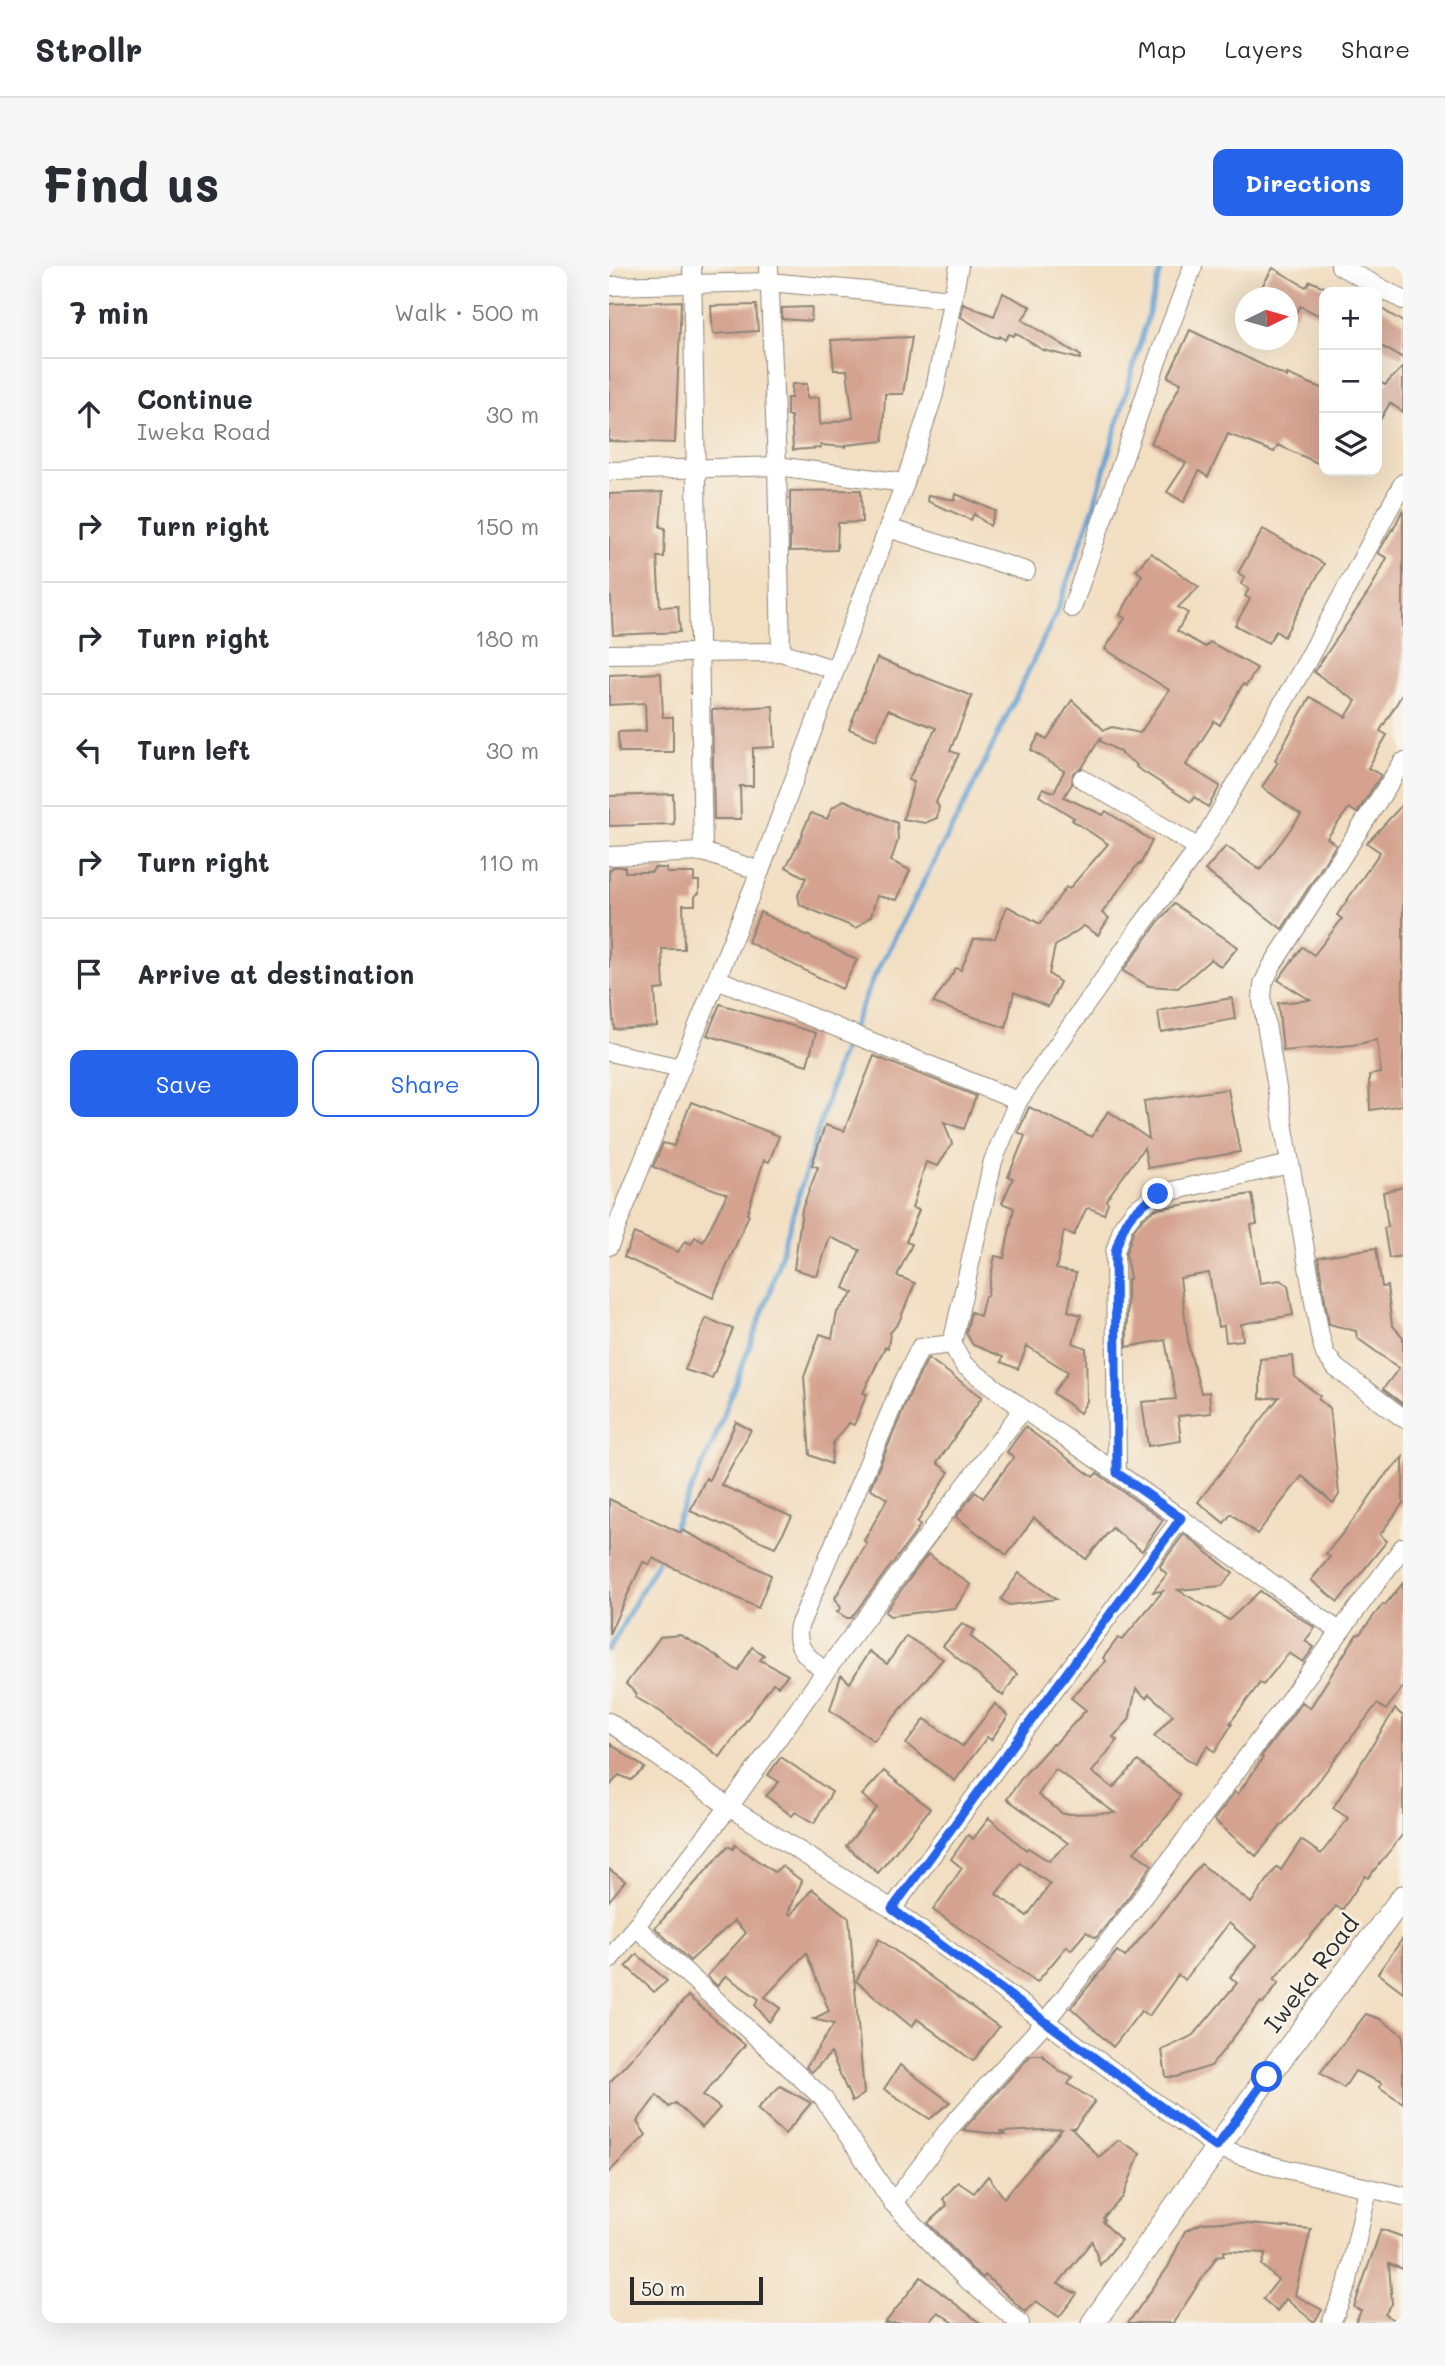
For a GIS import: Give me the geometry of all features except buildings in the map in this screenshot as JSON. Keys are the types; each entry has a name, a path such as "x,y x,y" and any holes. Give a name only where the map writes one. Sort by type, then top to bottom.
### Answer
{"main road":[{"name":"Iweka Road","path":"1093,2323 1216,2147 1402,1900"}],"street":[{"path":"609,1245 760,871 905,483 934,394 959,266"},
{"path":"1072,608 1157,361 1193,266"},
{"path":"1340,266 1403,300"},
{"path":"609,286 693,275 769,274 953,299"},
{"path":"769,274 781,652"},
{"path":"693,275 703,852"},
{"path":"609,471 777,467 905,483"},
{"path":"1339,1631 1023,1409 964,1364 952,1344 993,1161 1018,1101 1199,848 1307,661 1403,483"},
{"path":"888,528 1026,571"},
{"path":"609,654 781,652 835,670"},
{"path":"1403,762 1271,967 1263,984 1262,1001 1319,1336 1325,1353 1336,1368 1403,1419"},
{"path":"1081,779 1199,848"},
{"path":"609,856 703,852 760,871"},
{"path":"717,979 1018,1101"},
{"path":"609,1052 681,1068"},
{"path":"1117,1473 1115,1252 1123,1226 1135,1210 1158,1194 1290,1164"},
{"path":"825,1672 799,1647 799,1626 920,1348 952,1344"},
{"path":"609,1960 729,1807 825,1672 1023,1409"},
{"path":"892,1909 1181,1518"},
{"path":"893,2203 952,2125 1045,2022 1133,1910 1403,1547"},
{"path":"609,1722 729,1807 892,1909 1216,2147 1273,2166 1403,2196"},
{"path":"635,1926 823,2098 893,2203 964,2277 1020,2323"},
{"path":"1331,2323 1347,2285 1368,2189"}],"waterway":[{"path":"671,1533 713,1443 770,1292 839,1060 873,979 970,793 1058,609 1094,506 1162,266"},
{"path":"609,1650 661,1555"}],"route":[{"path":"1158,1194 1135,1210 1123,1226 1115,1252 1117,1473 1181,1518 892,1909 1216,2147 1267,2077"}]}
